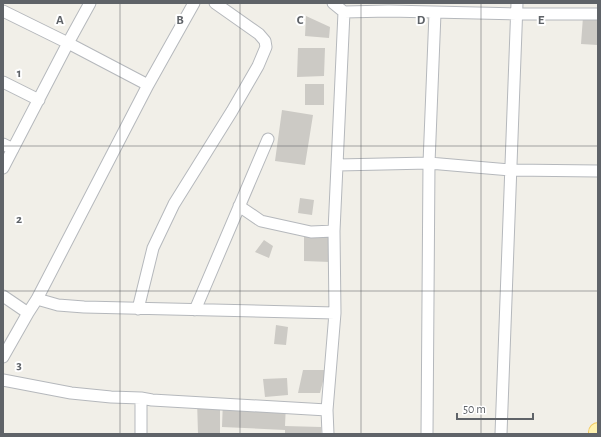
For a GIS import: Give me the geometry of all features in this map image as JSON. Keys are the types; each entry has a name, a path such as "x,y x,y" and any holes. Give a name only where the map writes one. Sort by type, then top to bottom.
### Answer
{"street":[{"path":"3,168 90,3"},
{"path":"3,358 37,299 148,85 194,3"},
{"path":"138,309 153,248 174,204 232,111 258,66 266,47 265,40 260,34 215,3"},
{"path":"333,3 344,12 389,11 435,13 598,14"},
{"path":"501,434 517,3"},
{"path":"3,11 148,85"},
{"path":"328,434 328,410 335,313 334,231 344,12"},
{"path":"427,434 429,163 435,13"},
{"path":"3,82 39,100"},
{"path":"195,310 268,139"},
{"path":"3,144 13,149"},
{"path":"338,165 429,163 511,170 598,171"},
{"path":"239,206 261,221 311,232 334,231"},
{"path":"3,296 28,313"},
{"path":"37,299 58,306 335,313"},
{"path":"3,380 71,393 111,397 328,410"},
{"path":"141,398 141,434"}],"building":[{"path":"306,16 330,27 329,38 305,36"},
{"path":"583,17 598,18 598,45 581,44"},
{"path":"298,48 325,48 324,76 297,77"},
{"path":"305,84 324,84 324,105 305,105"},
{"path":"282,110 313,115 305,165 275,161"},
{"path":"300,198 314,200 312,215 298,213"},
{"path":"304,234 330,235 330,262 304,261"},
{"path":"264,240 273,246 269,258 255,252"},
{"path":"276,325 288,327 286,345 274,344"},
{"path":"303,370 326,370 320,393 298,393"},
{"path":"287,378 288,395 265,397 263,379"},
{"path":"220,399 220,434 198,434 197,400"},
{"path":"223,400 286,403 285,426 321,427 321,434 285,434 285,430 222,427"}]}
